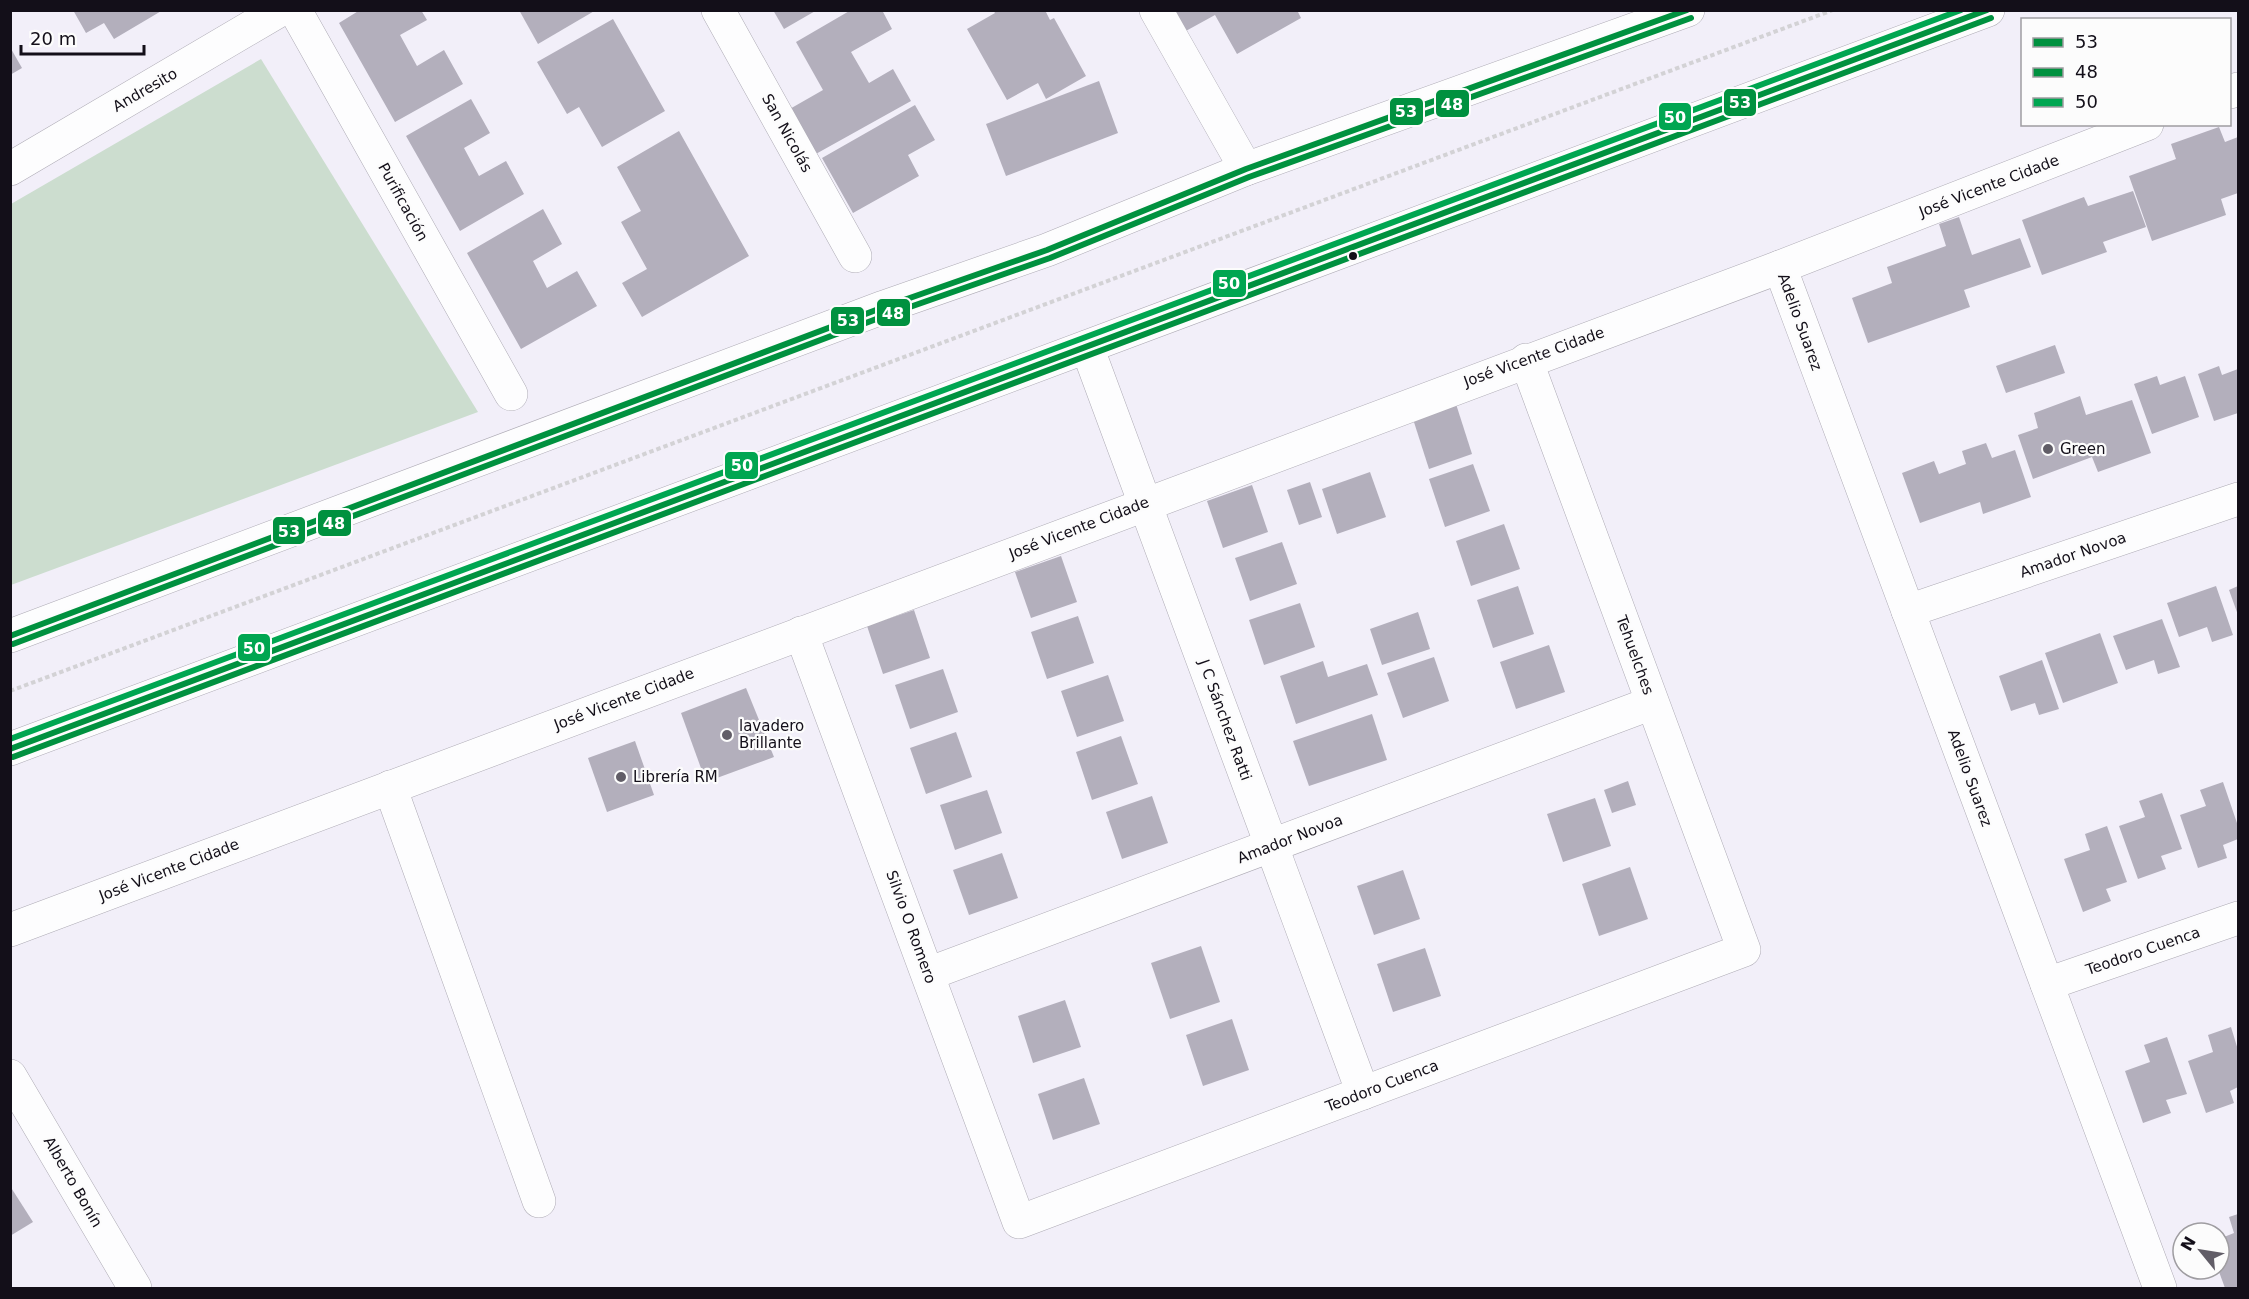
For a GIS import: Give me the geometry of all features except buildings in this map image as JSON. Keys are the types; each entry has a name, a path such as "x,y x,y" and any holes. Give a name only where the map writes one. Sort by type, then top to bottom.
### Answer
{"street":[{"name":"Andresito","path":"10,169 280,10"},
{"name":"Purificación","path":"295,10 511,394"},
{"name":"San Nicolás","path":"718,10 855,256"},
{"path":"1156,10 1246,169"},
{"path":"10,636 884,307 1047,250 1246,169 1688,10"},
{"path":"10,749 1988,10"},
{"name":"José Vicente Cidade","path":"10,930 1526,360 1780,267 2142,126"},
{"name":"Adelio Suarez","path":"1780,267 2160,1288"},
{"name":"J C Sánchez Ratti","path":"1087,347 1363,1093"},
{"name":"Tehuelches","path":"1526,360 1744,950"},
{"name":"Amador Novoa","path":"1908,611 2238,499"},
{"name":"Silvio O Romero","path":"801,633 1019,1222"},
{"name":"Amador Novoa","path":"928,974 1652,703"},
{"path":"390,787 539,1201"},
{"name":"Teodoro Cuenca","path":"2047,984 2238,918"},
{"name":"Teodoro Cuenca","path":"1019,1222 1744,950"},
{"name":"Alberto Bonín","path":"10,1076 135,1288"}],"path":[{"path":"10,691 1833,10"}],"green space":[{"path":"261,59 478,412 11,585 11,204"}],"transit line":[{"name":"53","path":"10,636 884,307 1047,250 1246,169 1687,10"},
{"name":"50","path":"10,739 1961,10"},
{"name":"53","path":"10,749 1987,10"},
{"name":"48","path":"13,644 887,315 1050,258 1249,177 1691,18"},
{"name":"48","path":"13,757 1991,18"}],"place":[{"name":"Green","path":"2048,449"},
{"name":"lavadero Brillante","path":"727,735"},
{"name":"Librería RM","path":"621,777"}]}
